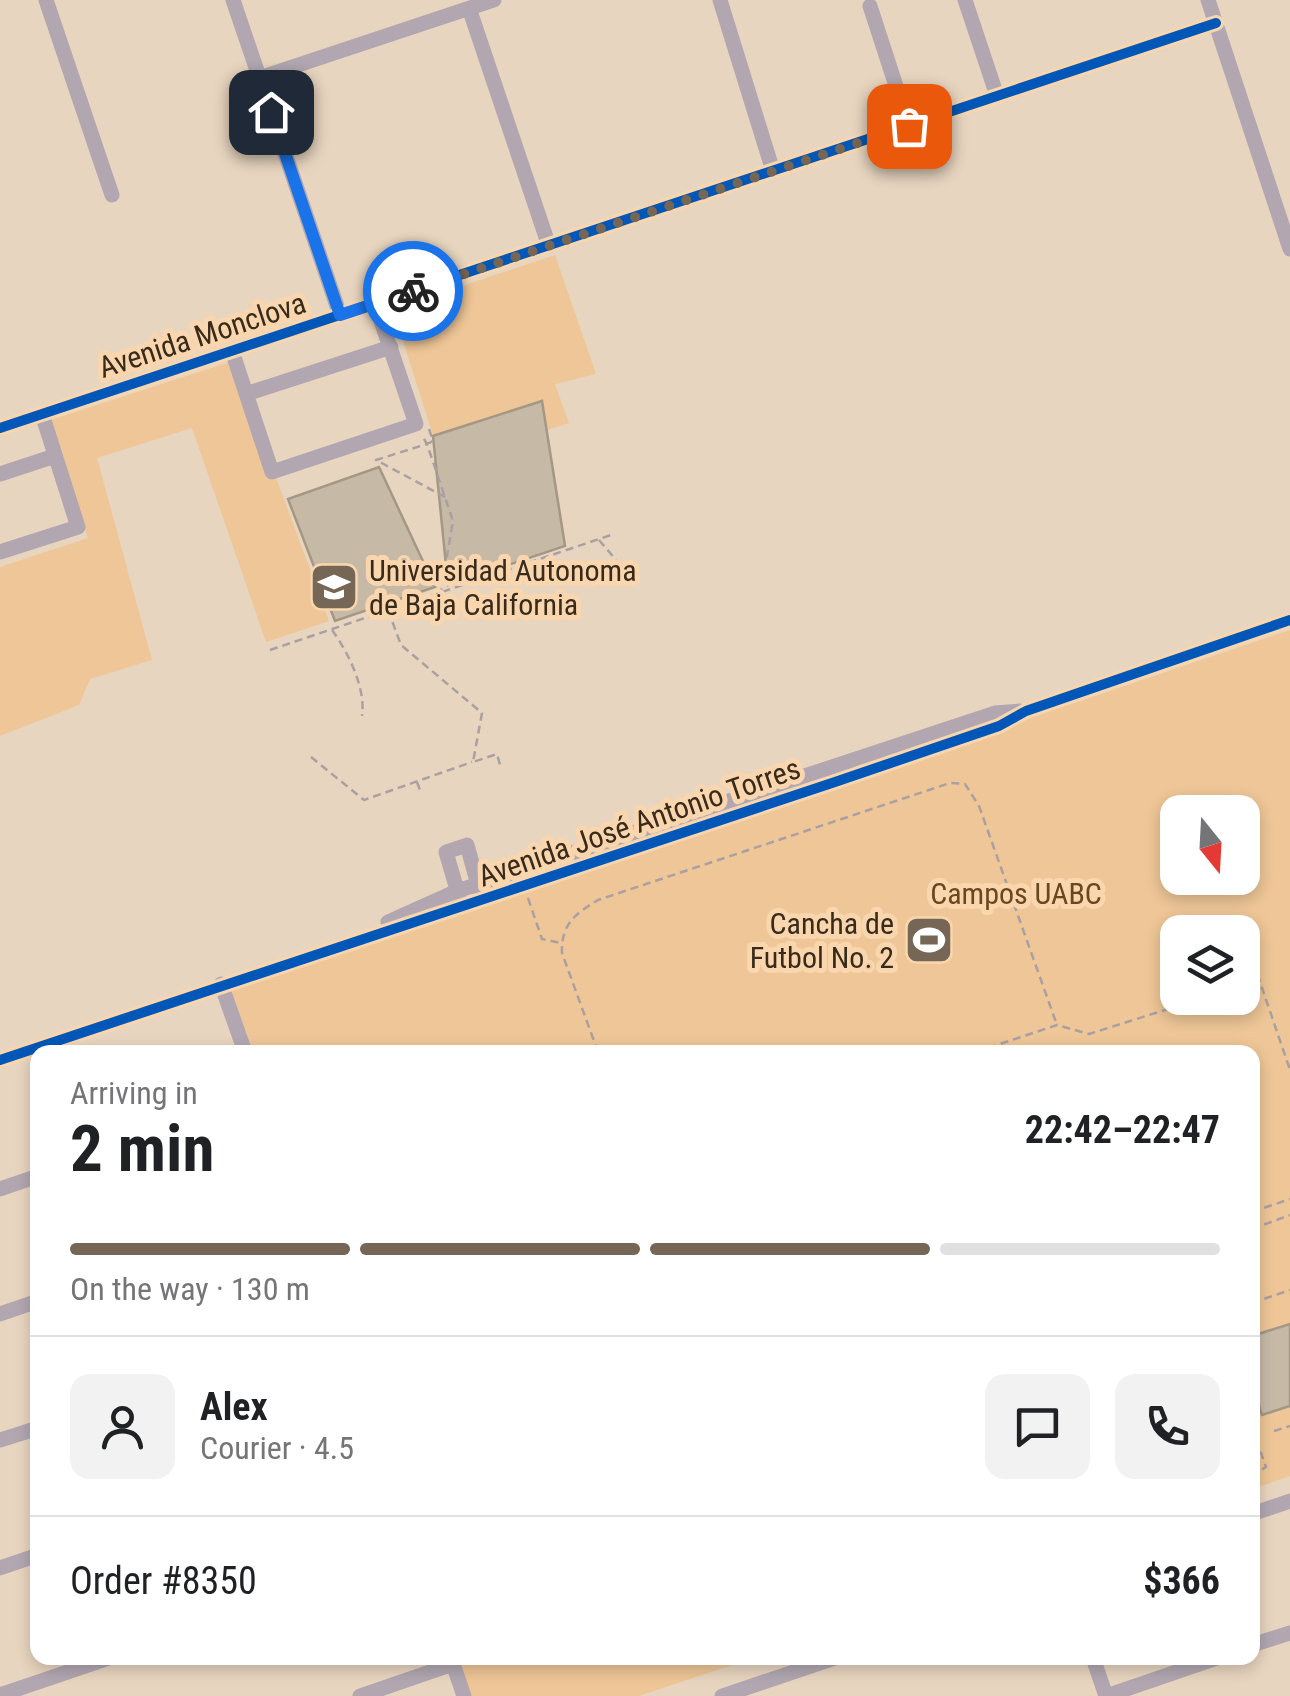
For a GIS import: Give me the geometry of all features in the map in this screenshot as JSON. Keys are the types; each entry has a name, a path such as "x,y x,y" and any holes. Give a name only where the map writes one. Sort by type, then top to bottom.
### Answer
{"street":[{"path":"46,0 112,194"},
{"path":"233,0 340,315"},
{"path":"259,78 494,0"},
{"path":"720,0 773,171"},
{"path":"966,0 997,96"},
{"path":"1208,0 1290,248"},
{"path":"870,6 909,126"},
{"path":"469,8 549,246"},
{"name":"Avenida Monclova","path":"1,424 42,414 1216,23"},
{"path":"232,351 272,472 416,424 375,303"},
{"path":"246,394 391,346"},
{"path":"0,552 78,526 42,414"},
{"path":"0,474 55,456"},
{"name":"Avenida José Antonio Torres","path":"481,893 669,820 999,726 1026,711 1290,620"},
{"name":"Avenida José Antonio Torres","path":"43,1045 355,942 460,899 676,836 832,775"},
{"path":"669,820 676,836"},
{"path":"460,899 446,852 467,845 481,893"},
{"path":"220,984 242,1045"},
{"name":"Avenida José Antonio Torres","path":"0,1060 30,1050"},
{"path":"0,1188 30,1179"},
{"path":"0,1314 30,1304"},
{"path":"0,1440 30,1431"},
{"path":"1260,1511 1290,1502"},
{"path":"0,1568 30,1558"},
{"path":"1260,1643 1290,1632"},
{"path":"0,1695 89,1665"},
{"path":"360,1696 441,1665"},
{"path":"453,1665 464,1696"},
{"path":"722,1696 814,1665"},
{"path":"1095,1665 1106,1696 1197,1665"},
{"path":"776,1678 782,1696"}],"path":[{"path":"428,425 433,441 376,460 446,498"},
{"path":"427,444 454,521 441,591"},
{"path":"270,650 611,535"},
{"path":"598,539 616,560"},
{"path":"388,609 400,646 482,713 473,762"},
{"path":"331,628 344,646 364,703 362,716"},
{"path":"311,757 364,800 497,754 500,765"},
{"path":"417,781 421,793"},
{"path":"595,1045 562,953 562,936 571,917 598,900 950,783 965,784 979,806 1057,1024"},
{"path":"529,902 542,939 562,944"},
{"path":"1260,983 1290,1070"},
{"path":"996,1045 1057,1024 1089,1034 1160,1012"},
{"path":"1260,1209 1290,1200"},
{"path":"1260,1226 1290,1215"},
{"path":"1260,1300 1290,1290"},
{"path":"1274,1431 1290,1426"},
{"path":"1260,1450 1266,1467 1260,1470"}],"green space":[{"path":"555,255 596,374 555,384 569,423 442,464 393,309"},
{"path":"233,361 329,621 266,642 192,428 97,458 152,660 90,679 79,705 0,736 0,567 88,538 51,420"},
{"name":"Campos UABC","path":"1290,630 1290,1476 1260,1487 1260,1045 243,1045 222,985"},
{"path":"461,1665 732,1665 639,1696 472,1696"}],"building":[{"path":"542,401 565,546 448,585 433,436"},
{"path":"379,467 435,587 335,621 288,499"},
{"path":"1290,1324 1290,1406 1262,1415 1260,1409 1260,1333"}],"cycle path":[{"path":"0,428 1216,23"},
{"path":"45,1045 835,782 1290,620"},
{"path":"0,1060 30,1050"}],"way so far":[{"path":"413,291 909,126"}],"place":[{"name":"Universidad Autonoma de Baja California","path":"334,587"},
{"name":"Cancha de Futbol No. 2","path":"929,940"}],"route":[{"path":"271,112 340,315 413,291"}]}
